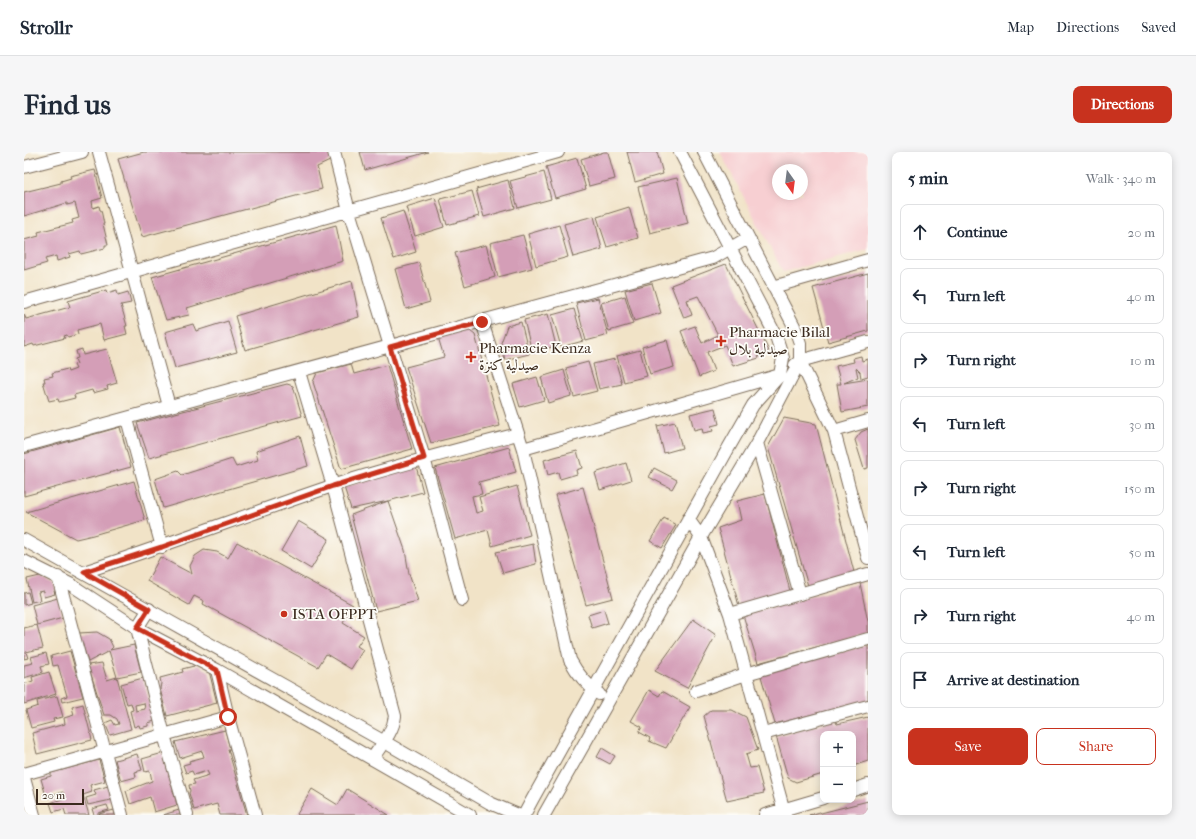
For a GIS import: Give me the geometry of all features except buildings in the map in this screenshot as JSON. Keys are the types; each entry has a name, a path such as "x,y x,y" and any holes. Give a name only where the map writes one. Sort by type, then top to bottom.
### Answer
{"street":[{"path":"24,167 82,152"},
{"path":"99,152 169,406"},
{"path":"334,152 350,211 424,458 462,600"},
{"path":"24,302 558,152"},
{"path":"680,152 776,336 783,358 780,375"},
{"path":"704,152 794,326 800,343 800,361 834,431 868,558"},
{"path":"24,446 713,258 748,238"},
{"path":"774,287 868,260"},
{"path":"482,322 523,449 570,660 578,673 594,690 608,701"},
{"path":"524,815 753,405 780,375 800,361 868,342"},
{"path":"544,815 757,443 800,361"},
{"path":"299,372 333,486 394,708 394,724 390,733 383,741 372,759"},
{"path":"523,449 780,375"},
{"path":"127,418 162,547"},
{"path":"834,431 868,421"},
{"path":"84,572 162,547 333,486 424,458 518,434"},
{"path":"757,443 800,594"},
{"path":"688,519 702,537 730,614 785,812"},
{"path":"24,540 84,572 490,803 518,815"},
{"path":"24,561 58,578 137,628 217,670 470,815"},
{"path":"730,614 868,574"},
{"path":"58,578 122,815"},
{"path":"149,609 137,628 164,735 187,815"},
{"path":"696,691 746,674 868,639"},
{"path":"217,670 228,717 255,815"},
{"path":"763,734 868,706"},
{"path":"24,774 228,717"},
{"path":"24,778 34,815"},
{"path":"856,789 868,786"},
{"path":"765,815 785,812 820,799"}],"shaded area":[{"path":"720,152 868,152 868,249 783,272"}],"place":[{"name":"Pharmacie Bilal صيدلية بلال","path":"721,341"},
{"name":"Pharmacie Kenza صيدلية كنزة","path":"471,357"},
{"name":"ISTA OFPPT","path":"284,614"}],"route":[{"path":"228,717 217,670 137,628 149,609 84,572 162,547 333,486 424,458 390,347 482,322"}]}
